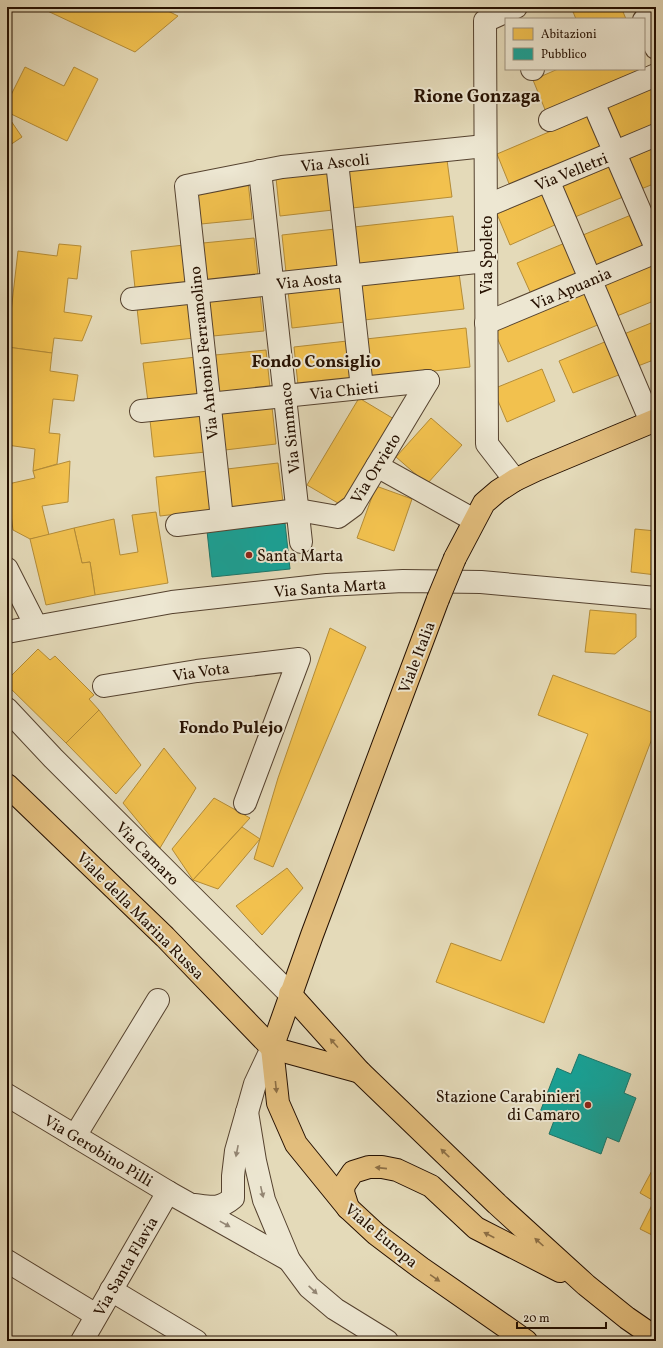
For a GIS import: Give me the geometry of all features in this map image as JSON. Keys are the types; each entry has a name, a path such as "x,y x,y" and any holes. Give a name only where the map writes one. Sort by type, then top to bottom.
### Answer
{"main road":[{"name":"Viale Italia","path":"272,1048 290,994 438,599 455,558 474,520 484,504 498,491 515,480 653,421"},
{"name":"Viale della Marina Russa","path":"7,785 165,937 272,1048"},
{"path":"290,994 360,1072 497,1204 586,1285 627,1318 656,1338"},
{"path":"272,1048 360,1072"},
{"name":"Viale Europa","path":"272,1048 278,1103 296,1144 348,1208 376,1234 421,1268 526,1341"},
{"path":"348,1208 343,1192 344,1185 353,1172 369,1167 382,1167 397,1170 431,1186 476,1228 586,1285"}],"street":[{"name":"Via Spoleto","path":"515,480 487,444 485,21 516,7"},
{"path":"645,23 656,48"},
{"path":"550,120 656,75"},
{"path":"593,102 656,248"},
{"name":"Via Velletri","path":"486,206 656,135"},
{"name":"Via Ascoli","path":"186,186 282,167 485,146"},
{"path":"337,162 362,388"},
{"name":"Via Simmaco","path":"260,171 301,542"},
{"path":"548,180 636,387 653,421"},
{"name":"Via Antonio Ferramolino","path":"186,186 222,519"},
{"name":"Via Apuania","path":"486,323 656,252"},
{"name":"Via Aosta","path":"132,299 486,261"},
{"name":"Via Chieti","path":"141,411 428,381"},
{"name":"Via Orvieto","path":"177,524 298,510 338,517 353,506 428,381"},
{"path":"377,466 474,520"},
{"path":"7,569 36,626"},
{"name":"Via Santa Marta","path":"7,632 172,602 327,586 403,582 481,582 656,598"},
{"name":"Via Vota","path":"104,686 299,659 245,803"},
{"name":"Via Camaro","path":"7,709 59,764 290,994"},
{"path":"75,1136 158,1000"},
{"path":"191,1204 212,1207 224,1205 233,1198 233,1176 236,1151 256,1084 272,1048"},
{"name":"Via Gerobino Pilli","path":"9,1102 75,1136 168,1192 289,1260"},
{"path":"247,1112 255,1161 264,1200 289,1260 315,1292 335,1309 378,1339"},
{"name":"Via Santa Flavia","path":"82,1341 168,1192"},
{"path":"7,1261 96,1315"},
{"path":"111,1290 196,1341"}],"building: Abitazioni":[{"path":"39,7 160,7 178,16 135,52"},
{"path":"571,7 621,7 626,18 576,18"},
{"path":"25,67 64,86 74,67 98,79 67,141 7,112 7,103"},
{"path":"556,70 636,70 638,73 546,112 533,80"},
{"path":"655,87 656,124 620,139 606,107"},
{"path":"7,115 22,137 7,147"},
{"path":"589,115 602,147 510,186 497,154"},
{"path":"656,147 656,183 641,189 628,159"},
{"path":"447,160 452,197 352,208 348,171"},
{"path":"611,166 623,197 575,217 562,187"},
{"path":"329,173 333,210 280,216 276,178"},
{"path":"248,181 252,219 201,224 197,187"},
{"path":"544,194 557,224 510,245 497,214"},
{"path":"656,205 656,225 649,208"},
{"path":"631,215 644,246 596,266 583,235"},
{"path":"453,216 458,253 358,264 354,227"},
{"path":"335,229 339,266 286,272 282,235"},
{"path":"254,238 258,275 207,280 203,243"},
{"path":"565,243 578,274 531,294 517,263"},
{"path":"59,244 81,246 77,279 68,278 64,312 92,316 82,341 54,338 52,353 7,347 18,251 57,256"},
{"path":"184,245 188,282 135,288 131,251"},
{"path":"652,264 656,273 656,300 617,316 603,285"},
{"path":"459,273 464,309 364,320 360,284"},
{"path":"341,286 345,322 292,328 288,291"},
{"path":"586,292 600,324 508,362 494,331"},
{"path":"260,294 264,331 213,336 209,300"},
{"path":"190,302 194,338 141,344 137,308"},
{"path":"656,321 656,359 638,366 624,334"},
{"path":"466,328 470,367 370,378 366,339"},
{"path":"347,341 351,380 298,385 294,347"},
{"path":"607,341 621,374 573,393 559,361"},
{"path":"7,347 52,353 50,371 78,375 74,401 53,399 49,433 60,434 57,464 33,471 35,449 7,445"},
{"path":"266,350 270,388 219,394 215,355"},
{"path":"196,357 200,396 148,402 143,363"},
{"path":"542,369 555,401 507,422 493,389"},
{"path":"359,398 394,419 343,506 307,485"},
{"path":"272,407 276,444 225,450 221,412"},
{"path":"202,414 206,452 154,457 150,420"},
{"path":"431,418 462,445 427,484 396,457"},
{"path":"70,461 68,502 42,506 49,535 30,539 13,530 9,499 7,500 7,477 8,484 35,478 33,471"},
{"path":"278,463 283,502 231,508 227,469"},
{"path":"208,471 212,510 160,516 156,477"},
{"path":"376,486 412,499 394,551 357,538"},
{"path":"156,512 168,583 95,595 90,562 82,563 74,528 114,519 120,555 138,552 132,515"},
{"path":"74,528 82,563 90,562 95,595 46,605 30,539"},
{"path":"635,529 656,531 656,575 631,572"},
{"path":"590,610 636,614 636,637 615,654 585,652"},
{"path":"330,628 366,647 273,867 254,859 278,778"},
{"path":"38,649 50,660 55,656 94,695 89,699 99,710 66,743 7,685 7,680"},
{"path":"553,675 656,714 656,728 544,1023 436,982 451,943 501,961 588,734 538,715"},
{"path":"99,710 141,765 116,794 66,743"},
{"path":"164,748 196,788 160,848 123,803"},
{"path":"214,798 250,818 193,880 172,849"},
{"path":"242,827 260,839 218,889 193,880"},
{"path":"287,868 303,888 262,935 236,906"},
{"path":"655,1165 656,1237 640,1229 654,1201 640,1193"}],"building: Pubblico":[{"name":"Santa Marta","path":"285,523 290,569 212,577 207,531"},
{"path":"579,1054 631,1074 624,1093 636,1098 619,1142 607,1137 601,1154 549,1134 555,1118 540,1112 557,1068 571,1074"}],"place":[{"name":"Santa Marta","path":"249,555"},
{"name":"Stazione Carabinieri di Camaro","path":"588,1105"}],"district":[{"name":"Rione Gonzaga","path":"477,96"},
{"name":"Fondo Consiglio","path":"316,361"},
{"name":"Fondo Pulejo","path":"231,727"}]}
